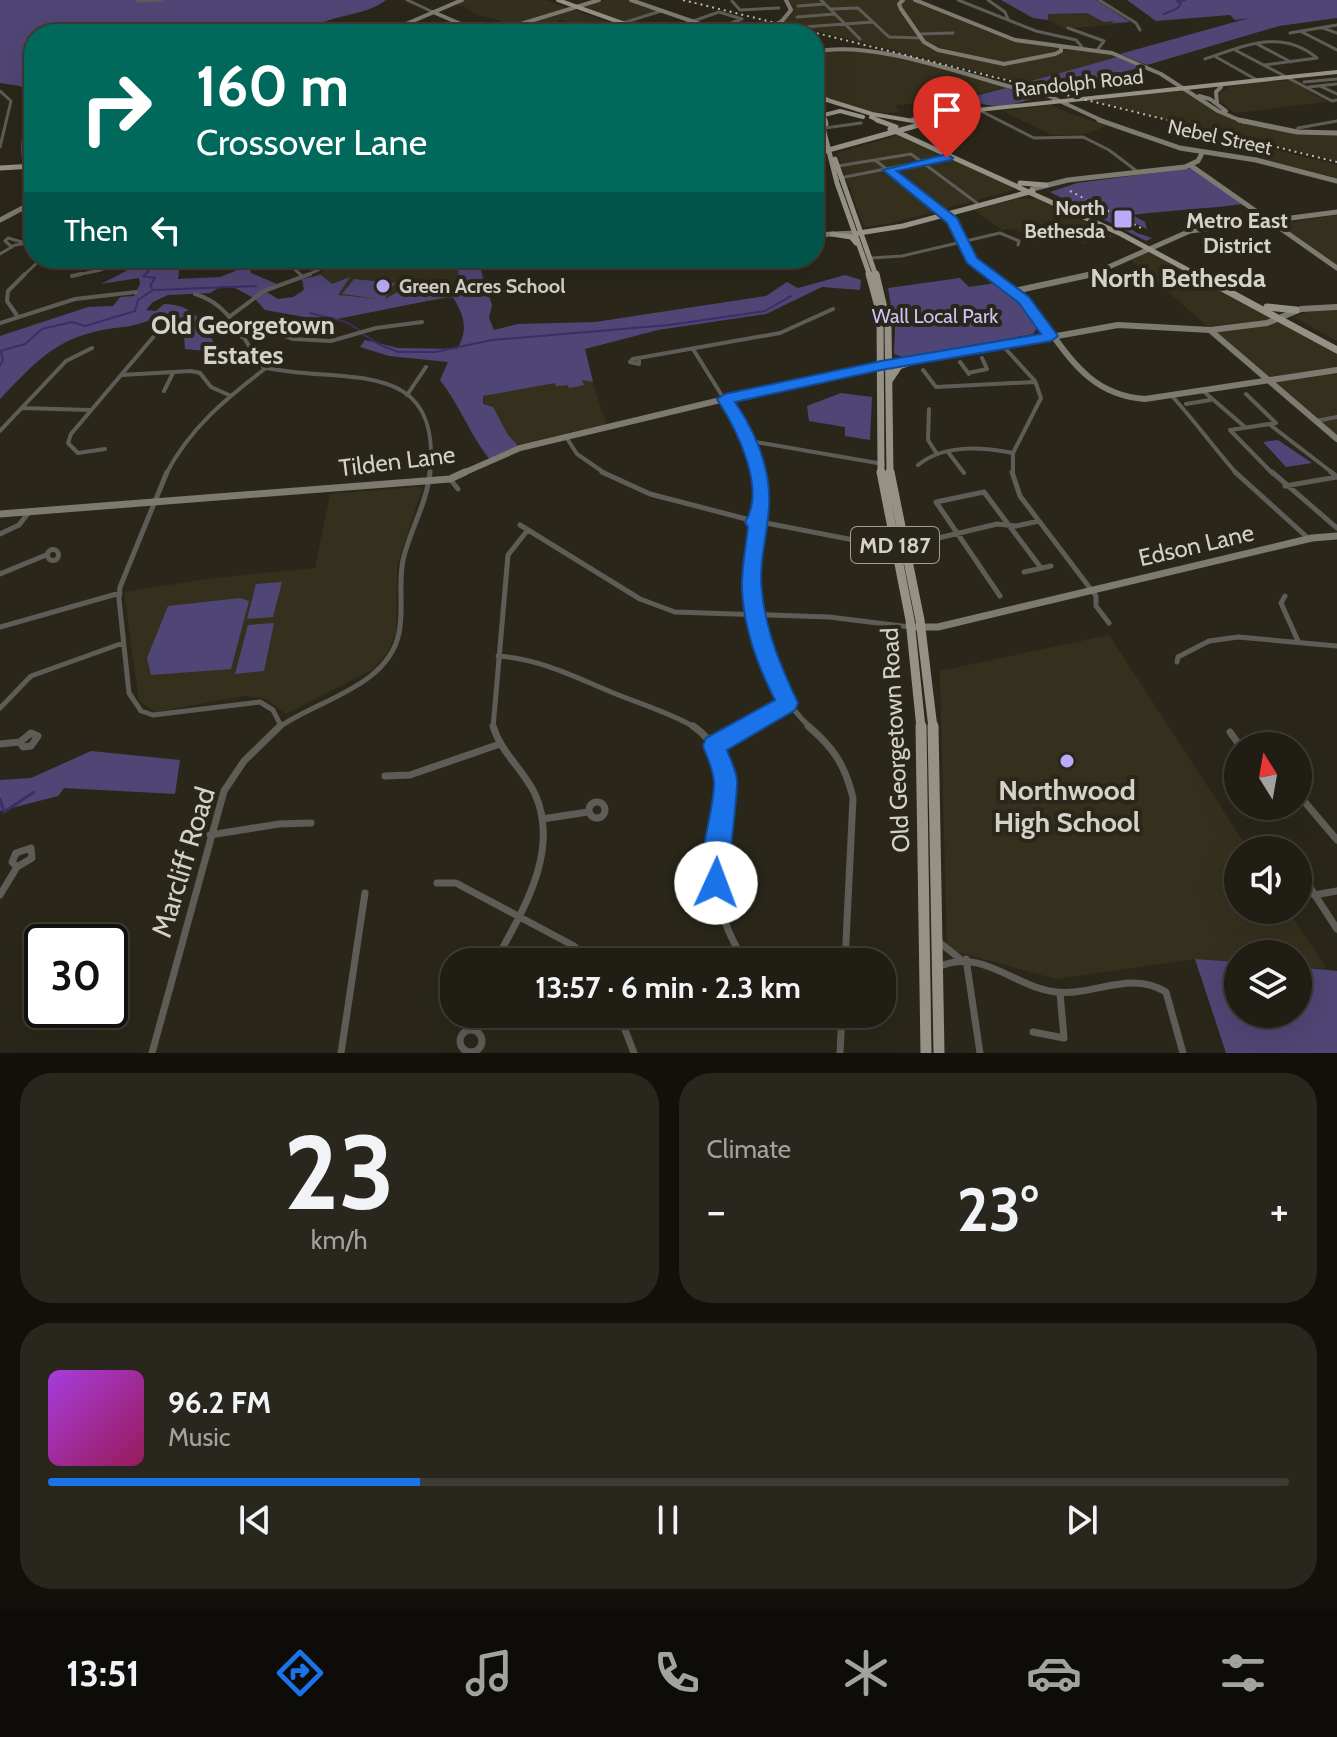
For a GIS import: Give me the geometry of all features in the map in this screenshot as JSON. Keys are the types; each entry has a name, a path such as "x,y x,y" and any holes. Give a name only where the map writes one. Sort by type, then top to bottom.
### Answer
{"main road":[{"path":"551,0 621,24"},
{"path":"558,0 575,8"},
{"name":"Randolph Road","path":"1183,88 1337,72"},
{"path":"1255,81 1263,84"},
{"path":"1176,84 1192,86"},
{"name":"Randolph Road","path":"824,154 979,110 1224,85"},
{"path":"824,99 865,112 909,118 924,124 949,154 1031,190"},
{"path":"827,100 863,119"},
{"path":"824,101 863,119"},
{"path":"825,128 824,115 844,111 893,128 1153,248 1337,344"},
{"name":"MD 187","path":"825,128 839,177"},
{"name":"MD 187","path":"831,152 829,156 857,231"},
{"path":"0,169 24,168"},
{"path":"1005,180 1015,188 1007,197"},
{"path":"1020,183 1047,186 1049,198"},
{"path":"857,231 943,214 1031,190"},
{"path":"943,214 1007,197 1049,198"},
{"name":"Old Georgetown Road","path":"857,231 878,302 888,386 884,464 934,739 939,1053"},
{"name":"Old Georgetown Road","path":"857,231 871,258 886,313 884,464 896,549 916,627 923,752 926,1053"},
{"path":"832,234 851,237 860,249"},
{"path":"1153,248 1337,350"},
{"path":"1267,307 1296,310"},
{"path":"888,386 896,369 916,360"}],"street":[{"path":"139,1 162,0"},
{"path":"407,0 463,24"},
{"path":"410,24 462,0"},
{"path":"521,24 599,0"},
{"path":"631,0 701,24"},
{"path":"732,1 742,0"},
{"path":"777,24 791,10 784,0"},
{"path":"821,0 860,39"},
{"path":"903,0 899,6 920,36 935,49 1004,64 1056,54 1061,51 1061,46"},
{"path":"917,0 1021,42 1098,49 1152,69 1229,115 1263,126 1297,132 1337,133"},
{"path":"958,0 1036,31 1076,40 1082,47"},
{"path":"988,0 1005,12 1008,20"},
{"path":"1099,0 1136,23 1140,30"},
{"path":"732,1 740,10 779,8"},
{"path":"798,6 826,4"},
{"path":"831,9 854,8 893,39 953,33"},
{"path":"621,24 661,11"},
{"path":"683,24 719,12 742,19 729,24"},
{"path":"797,17 835,14"},
{"path":"824,26 874,22"},
{"path":"1290,33 1337,25"},
{"path":"1068,28 1104,41 1098,49"},
{"path":"1322,28 1337,33"},
{"path":"1300,31 1337,50"},
{"path":"1205,59 1280,39 1317,58 1264,65"},
{"path":"1256,44 1292,62"},
{"name":"Nebel Street","path":"824,50 861,48 943,68 1019,88 1096,119 1200,153 1256,160 1337,181"},
{"path":"1235,50 1334,100"},
{"path":"1215,56 1255,81"},
{"path":"1305,85 1329,80 1337,82"},
{"path":"1305,85 1337,82"},
{"path":"1217,103 1215,96 1224,85"},
{"path":"1319,86 1337,94"},
{"path":"1183,88 1210,99 1234,115 1263,126"},
{"path":"1210,99 1213,88"},
{"path":"0,91 11,101 0,147"},
{"path":"1210,99 1229,115"},
{"path":"979,110 1034,138 1083,137 1109,150 1138,172"},
{"path":"825,128 863,119"},
{"path":"1297,132 1298,128 1337,121"},
{"path":"838,166 909,153 977,203"},
{"path":"1031,190 1078,180 1191,165 1200,159 1200,153"},
{"path":"1173,168 1191,162 1200,153"},
{"path":"839,177 924,163 949,154"},
{"path":"874,159 955,225 972,260 1027,303 1051,336 1107,393 1132,400 1336,370"},
{"path":"1191,165 1337,268"},
{"path":"0,220 24,207"},
{"path":"1014,291 1123,265 1153,248 1192,235 1225,227 1337,212"},
{"path":"824,233 857,231"},
{"path":"824,234 857,231"},
{"path":"871,258 902,256 1002,233 1019,241 1018,245"},
{"path":"12,247 5,241 8,238 23,243"},
{"path":"0,254 23,243"},
{"path":"18,317 7,301 8,291 32,268"},
{"path":"72,276 104,268"},
{"path":"296,268 302,276"},
{"path":"229,317 265,291 323,268"},
{"path":"0,323 75,299 136,292"},
{"path":"195,294 214,300 266,368"},
{"path":"1296,310 1337,307"},
{"path":"639,360 780,333 833,309"},
{"name":"Tilden Lane","path":"0,514 450,479 520,448 885,365 1132,324 1211,330 1267,323 1296,310"},
{"path":"242,337 272,332 294,339 331,341 376,328 422,322"},
{"path":"1211,330 1337,439"},
{"path":"105,449 78,453 68,443 71,434 155,335"},
{"path":"1002,345 1035,381 1040,403 1013,453 1010,470 1014,482 1039,521 1092,590 1097,599 1096,606 1109,623"},
{"path":"0,431 66,361 92,348"},
{"path":"693,349 751,442 760,486 752,570 755,615 772,674 788,703 837,751 849,777 853,798 846,948"},
{"path":"968,373 987,369 982,358"},
{"path":"960,362 974,381"},
{"path":"280,724 273,710 260,702 170,715 141,711 129,693 120,593 155,502 186,439 229,395 266,368 369,377 407,395 426,367"},
{"path":"923,370 936,387 974,381 1011,384 1035,381"},
{"path":"164,391 173,372"},
{"path":"121,375 200,373 211,387 229,395"},
{"path":"1202,390 1246,428"},
{"path":"1246,394 1276,423 1230,430 1285,486 1337,528"},
{"name":"Marcliff Road","path":"152,1053 210,835 224,791 236,768 257,743 280,724 359,684 375,673 391,655 400,630 402,566 429,482 428,417 407,395"},
{"path":"1171,395 1203,429 1211,445 1241,479 1309,539"},
{"path":"1186,404 1211,399"},
{"path":"22,408 91,410"},
{"path":"929,409 928,440 937,454"},
{"path":"1316,421 1337,417"},
{"path":"1268,424 1337,477"},
{"path":"566,437 579,458 684,506 896,549"},
{"path":"751,442 884,464"},
{"path":"918,465 937,454 980,447 1013,453"},
{"path":"948,452 964,473"},
{"path":"1285,486 1337,477"},
{"path":"450,479 458,489"},
{"path":"1000,596 936,502 984,492 1041,568"},
{"path":"0,534 19,525 30,512"},
{"path":"930,540 1039,521"},
{"path":"520,525 651,605 687,614 829,617 916,627"},
{"path":"503,948 537,883 542,819 532,787 497,745 492,708 508,555 527,531"},
{"name":"Edson Lane","path":"916,627 938,627 1309,539 1337,538"},
{"path":"0,574 37,556 46,555"},
{"path":"1024,572 1051,566"},
{"path":"0,627 120,593"},
{"path":"1285,596 1281,603 1298,641"},
{"path":"1177,662 1178,657 1221,638 1337,646"},
{"path":"0,708 31,676 123,642"},
{"path":"498,656 543,661 693,726 714,746 726,781 715,861 716,883 729,933 737,948"},
{"path":"714,746 788,703"},
{"path":"0,744 20,742"},
{"path":"385,776 410,775 497,745"},
{"path":"1312,811 1337,840"},
{"path":"542,819 589,812"},
{"path":"210,835 279,824 311,823"},
{"path":"0,895 17,867"},
{"path":"437,883 456,883 576,948"},
{"path":"1314,895 1337,891"},
{"path":"1312,892 1337,929"},
{"path":"341,1053 365,893"},
{"path":"938,940 963,959 1041,989 1060,993 1130,983 1158,985 1166,992 1183,1053"},
{"path":"938,968 963,959"},
{"path":"963,959 980,1053"},
{"path":"1033,1032 1064,1038 1060,993"},
{"path":"624,1028 634,1053"},
{"path":"840,1053 841,1028"}],"shaded area":[{"path":"465,0 545,0 567,8 516,24 497,24 501,21 475,14 463,6 451,5"},
{"path":"606,0 627,0 657,11 623,22 583,7"},
{"path":"786,0 915,0 1015,40 1089,48 1120,56 1024,83 824,33 824,24 781,22 790,14"},
{"path":"1102,8 1128,23 1064,29 1048,20 1048,14"},
{"path":"572,9 614,24 572,24 562,20 550,24 527,23"},
{"path":"832,48 867,49 1009,87 942,102 947,111 928,114 915,104 895,105 899,111 892,113 865,112 824,98 824,52"},
{"path":"1290,80 1327,102 1235,113 1220,101 1219,95 1230,86"},
{"path":"1183,88 1236,118 1284,130 1337,133 1337,161 1086,99"},
{"path":"1051,105 1107,126 1084,134 1052,135 1003,111"},
{"path":"899,135 1014,190 892,223 864,227 837,153"},
{"path":"1251,144 1337,165 1337,178 1265,160 1243,145"},
{"path":"1021,198 1038,199 1116,237 1084,243 1062,232 1038,242 1012,228 1002,230 974,210"},
{"path":"1337,215 1337,266 1279,224"},
{"path":"1153,250 1337,350 1337,439 1131,260"},
{"name":"Green Acres School","path":"329,268 458,268 462,297 323,316 293,301 314,276"},
{"path":"1337,310 1337,341 1294,317 1308,312"},
{"path":"589,372 606,424 507,447 474,398 546,379"},
{"path":"422,489 397,566 396,633 387,653 372,670 286,714 266,699 245,696 155,712 139,701 124,592 213,578 315,568 330,494"},
{"name":"Northwood High School","path":"1109,635 1224,812 1224,820 1229,820 1240,836 1224,836 1224,924 1297,924 1308,940 1224,940 1224,961 1195,959 1056,979 947,949 940,671"},
{"name":"Northwood High School","path":"1312,946 1327,969 1312,968"}],"green space":[{"path":"0,0 386,0 367,10 319,24 24,24 24,89 0,83"},
{"path":"1001,0 1096,0 1130,22 1104,22 1087,13 1048,14 1048,20 1033,18"},
{"path":"1127,0 1337,0 1337,18 1279,26 1147,65 1120,54 1249,18 1235,20 1230,15 1156,21"},
{"path":"1117,57 1142,67 1079,84 1071,81 1055,85 1061,89 1056,91 1024,83"},
{"path":"1006,88 1038,97 1002,106 985,105 967,98"},
{"path":"24,128 24,163 21,146"},
{"path":"1192,168 1243,204 1132,215 1145,222 1147,229 1121,217 1114,218 1137,233 1152,238 1146,241 1050,192 1077,183"},
{"path":"129,268 179,268 178,279 220,277 248,268 251,273 277,284 265,291 278,299 293,297 304,290 302,279 321,275 332,284 350,277 338,295 380,299 342,294 354,279 395,283 385,299 417,281 455,286 459,281 458,268 480,268 492,305 489,318 494,330 518,324 595,322 766,296 787,282 798,288 845,275 861,280 860,290 822,287 766,314 658,330 585,349 593,382 582,380 584,385 569,388 568,385 556,386 555,383 483,396 483,404 493,407 508,435 520,448 491,461 440,380 448,362 389,356 360,347 365,340 398,348 457,349 464,322 452,296 327,321 265,310 254,298 235,288 221,286 210,293 168,295 153,302 146,310 156,311 164,304 192,312 204,325 218,352 185,349 183,319 175,317 102,330 54,349 0,399 0,336 88,307 113,306 120,297 134,296 140,284 139,278 101,284"},
{"name":"Wall Local Park","path":"960,278 969,287 996,283 1017,299 1037,328 1033,334 903,357 894,354 895,330 888,288"},
{"path":"841,393 872,397 870,440 845,436 845,427 809,421 807,406"},
{"path":"1278,440 1312,463 1286,467 1263,442"},
{"path":"282,582 273,617 247,619 256,584"},
{"path":"240,598 249,601 231,669 151,675 147,658 168,606"},
{"path":"274,623 264,671 235,674 248,625"},
{"path":"91,751 180,760 175,794 64,788 58,796 0,811 0,780 31,778"},
{"path":"1195,959 1224,961 1224,1028 1312,1028 1312,968 1337,971 1337,1053 1226,1053"}],"waterway":[{"path":"1164,14 1178,8 1181,3 1177,1 1185,0"},
{"path":"0,351 25,344 42,329 72,322 85,326 135,311 138,300 153,290 150,286 155,278 143,276 149,271 146,268"},
{"path":"155,290 256,286"},
{"path":"363,334 398,352 435,352 492,340 669,325 765,311 791,296"},
{"path":"310,313 346,322 359,330"},
{"path":"0,366 3,360 1,352"},
{"path":"0,799 4,812 34,792"}],"railway":[{"path":"683,0 780,24"},
{"path":"824,35 1337,162"},
{"path":"1070,191 1143,229"}],"place":[{"name":"North Bethesda","path":"1123,219"},
{"name":"Green Acres School","path":"383,286"},
{"name":"Northwood High School","path":"1067,761"}],"district":[{"name":"Metro East District","path":"1237,232"},
{"name":"North Bethesda","path":"1178,278"},
{"name":"Old Georgetown Estates","path":"243,340"}],"route":[{"path":"716,883 715,861 726,781 723,764 714,746 788,703 772,674 751,589 757,524 754,522 758,519 760,505 757,465 744,427 725,399 881,366 1051,336 1024,300 972,260 952,221 888,170 947,158"}]}
